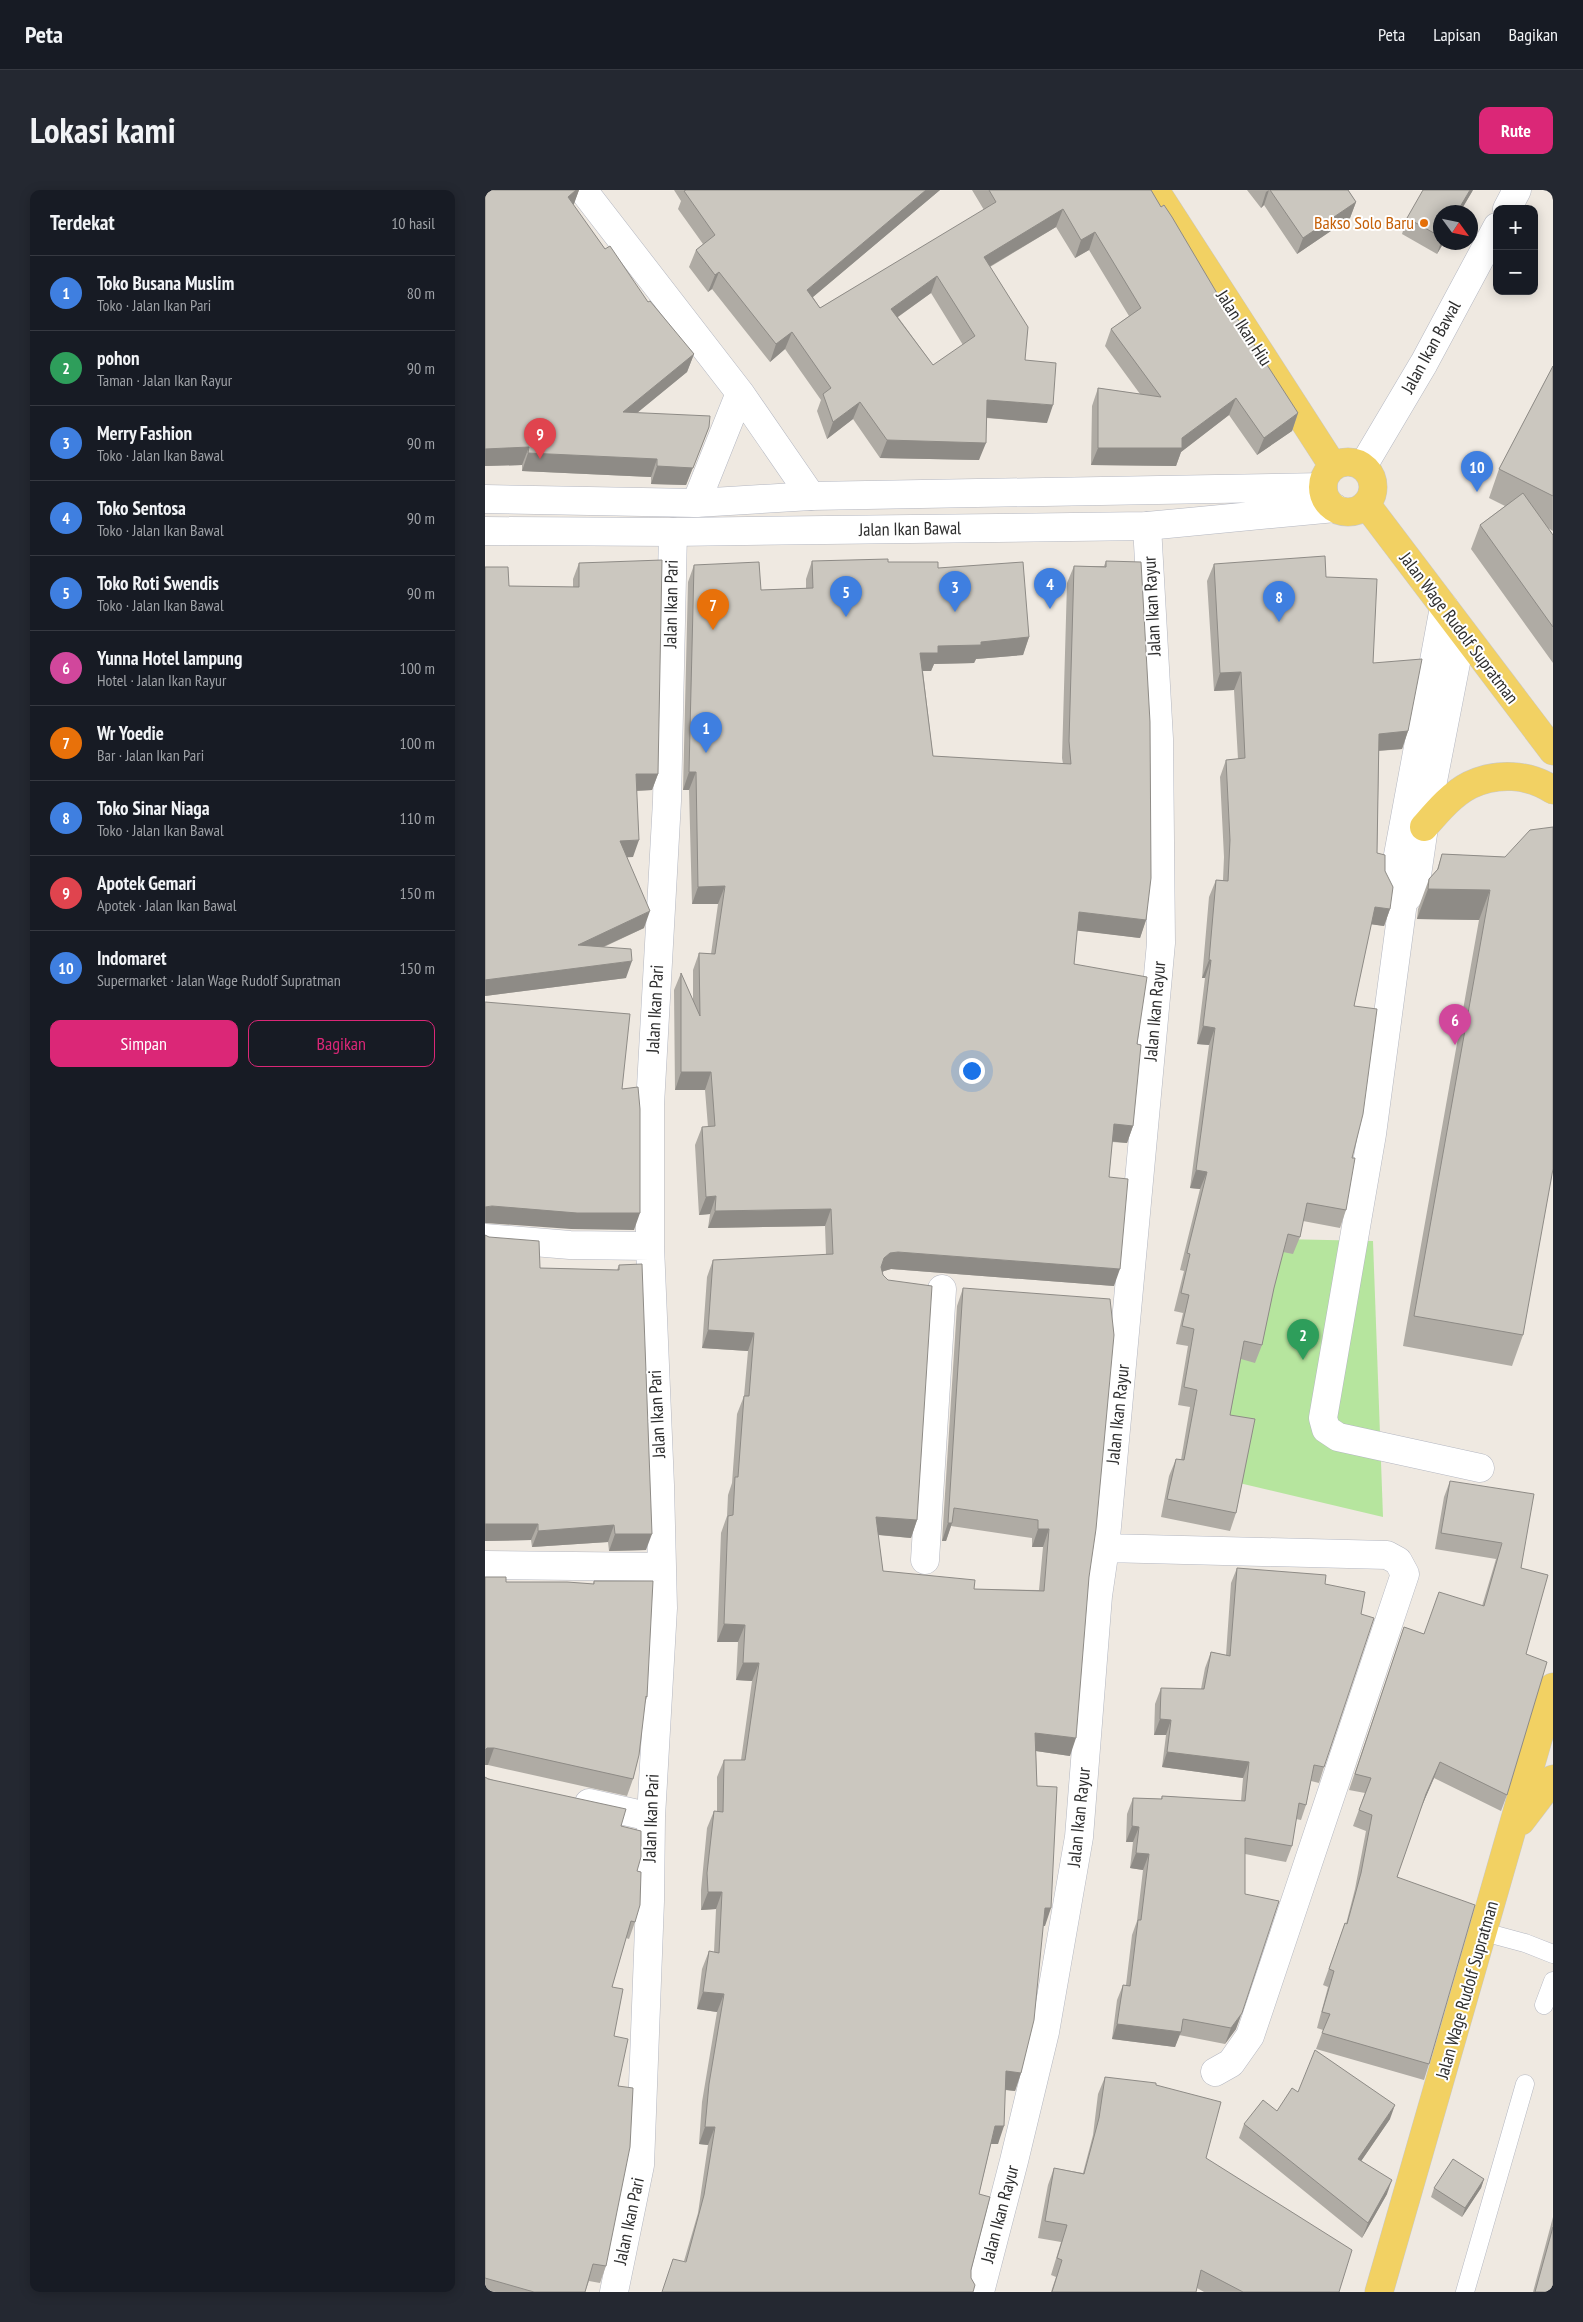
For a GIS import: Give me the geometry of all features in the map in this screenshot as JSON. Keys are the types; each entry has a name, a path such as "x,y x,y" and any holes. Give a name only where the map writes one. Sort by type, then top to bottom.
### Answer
{"main road":[{"name":"Jalan Ikan Hiu","path":"1155,190 1330,487"},
{"path":"1349,461 1363,466 1369,471 1374,485 1371,499 1359,510 1351,512 1330,487 1349,461"},
{"name":"Jalan Wage Rudolf Supratman","path":"1366,504 1553,751"},
{"path":"1424,827 1444,804 1470,785 1501,777 1522,777 1542,783 1553,790"},
{"name":"Jalan Wage Rudolf Supratman","path":"1379,2292 1553,1687"},
{"path":"1511,1834 1553,1779"}],"street":[{"path":"583,190 740,393 811,496"},
{"path":"1509,205 1517,190"},
{"name":"Jalan Ikan Bawal","path":"1363,466 1424,363 1493,234"},
{"path":"696,503 740,393"},
{"name":"Jalan Ikan Bawal","path":"485,499 696,503 811,496 1330,487"},
{"name":"Jalan Ikan Bawal","path":"485,530 673,532 1147,526 1330,487"},
{"name":"Jalan Ikan Rayur","path":"980,2292 1045,2032 1077,1847 1098,1596 1105,1548 1129,1302 1161,943 1159,739 1147,526"},
{"name":"Jalan Ikan Pari","path":"614,2292 640,2165 651,1817 663,1608 650,1246 650,1105 667,801 673,532"},
{"path":"1444,607 1393,882 1403,902 1372,1134 1323,1418 1326,1430 1338,1437 1480,1468"},
{"path":"1403,902 1415,889 1424,827 1462,632"},
{"path":"485,1238 570,1245 650,1246"},
{"path":"925,1560 929,1288 971,1291"},
{"path":"1099,1300 1129,1302"},
{"path":"1105,1548 1387,1555 1398,1562 1405,1574 1250,2036 1231,2063 1215,2072"},
{"path":"485,1565 662,1567"},
{"path":"563,1797 651,1817"}],"lane":[{"path":"1484,1932 1525,1943 1553,1954"},
{"path":"1545,2005 1553,1981"},
{"path":"1465,2292 1525,2084"}],"green space":[{"path":"1239,1238 1373,1241 1383,1517 1218,1478"}],"building":[{"path":"485,190 576,190 568,197 605,249 610,246 648,302 650,301 694,354 623,412 710,416 709,427 693,468 657,466 657,459 528,453 529,447 485,449"},
{"path":"926,190 807,290 820,308 996,202 989,190 1151,190 1161,207 1164,205 1172,217 1221,300 1224,298 1298,413 1264,438 1236,398 1182,438 1182,448 1098,448 1098,388 1161,397 1111,329 1141,308 1095,232 1081,240 1063,209 984,257 1028,327 1025,360 1056,363 1053,405 987,400 986,443 887,440 860,402 833,422 823,394 831,388 792,332 776,344 719,272 715,275 696,250 715,235 684,191","holes":["937,276 975,336 933,365 891,309"]},
{"path":"1270,190 1348,190 1356,202 1303,238"},
{"path":"1423,190 1470,190 1461,205 1433,205 1433,233 1407,218"},
{"path":"1553,366 1553,496 1499,469"},
{"path":"1523,493 1553,535 1553,627 1480,525"},
{"path":"1325,556 1326,577 1377,579 1373,663 1422,659 1408,731 1379,734 1377,853 1385,855 1385,871 1393,887 1390,909 1375,907 1354,1006 1377,1009 1363,1114 1352,1158 1355,1158 1346,1210 1307,1203 1300,1237 1288,1234 1262,1345 1244,1341 1230,1415 1255,1419 1236,1513 1167,1499 1176,1459 1184,1460 1197,1390 1184,1387 1194,1329 1182,1326 1189,1295 1181,1293 1190,1254 1187,1253 1207,1172 1196,1170 1215,1028 1203,1026 1211,960 1209,960 1216,880 1228,881 1230,840 1226,760 1245,758 1241,672 1220,673 1214,564"},
{"path":"888,559 888,562 938,562 938,568 1023,562 1029,637 981,642 981,645 938,646 938,653 920,653 933,756 1071,764 1069,741 1074,566 1106,567 1106,561 1141,562 1150,722 1151,878 1146,920 1079,912 1074,964 1147,977 1137,1044 1141,1045 1133,1126 1114,1124 1109,1177 1128,1179 1120,1269 898,1252 890,1253 884,1258 881,1267 883,1275 888,1280 932,1286 917,1520 876,1517 883,1571 975,1580 974,1589 1044,1591 1049,1529 1038,1529 1038,1520 954,1508 952,1523 948,1523 963,1288 1110,1299 1114,1335 1096,1529 1089,1577 1076,1738 1035,1733 1037,1786 1057,1787 1051,1908 1045,1908 1034,2020 1021,2073 1006,2071 1004,2126 995,2126 979,2194 990,2197 971,2270 971,2278 975,2285 973,2292 662,2292 673,2259 686,2262 704,2195 715,2127 705,2127 709,2084 724,1994 703,1992 709,1951 719,1953 722,1892 708,1892 707,1873 714,1811 723,1812 724,1760 745,1760 759,1663 743,1663 745,1625 724,1624 728,1516 733,1515 735,1477 738,1477 744,1396 749,1396 754,1333 708,1330 713,1260 833,1254 831,1209 715,1211 716,1196 706,1197 702,1127 715,1126 711,1072 681,1072 681,973 700,1016 699,953 715,954 725,886 698,887 696,772 689,772 694,565 759,562 761,590 813,588 812,561"},
{"path":"662,560 658,774 636,774 639,840 620,841 650,911 578,945 631,949 632,961 485,980 485,567 508,567 509,586 579,587 579,563"},
{"path":"1553,827 1553,1169 1523,1335 1414,1316 1490,890 1428,889 1429,879 1438,869 1442,854 1505,857 1530,830"},
{"path":"485,1002 630,1014 622,1089 638,1087 640,1109 640,1213 577,1213 485,1207"},
{"path":"485,1235 489,1237 539,1241 540,1268 619,1270 619,1265 642,1264 652,1534 615,1534 614,1525 538,1531 538,1524 485,1524"},
{"path":"1450,1481 1534,1494 1521,1568 1548,1575 1526,1654 1547,1662 1507,1795 1440,1762 1426,1794 1397,1877 1475,1905 1429,2064 1322,2033 1330,2014 1322,2012 1334,1971 1329,1969 1345,1923 1347,1924 1361,1873 1372,1815 1359,1810 1371,1778 1355,1774 1404,1627 1424,1634 1439,1592 1484,1606 1502,1543 1441,1533"},
{"path":"1237,1568 1326,1575 1325,1584 1365,1592 1361,1614 1374,1618 1324,1767 1314,1765 1306,1805 1299,1803 1292,1846 1245,1838 1245,1894 1279,1901 1242,2013 1231,2028 1183,2019 1181,2032 1117,2024 1123,1985 1130,1986 1149,1854 1136,1853 1139,1827 1132,1826 1133,1798 1162,1799 1162,1796 1245,1801 1249,1762 1167,1752 1171,1720 1160,1719 1161,1688 1204,1689 1211,1652 1230,1656"},
{"path":"485,1577 506,1577 506,1582 594,1584 594,1581 653,1581 647,1697 639,1755 633,1779 494,1748 487,1748 485,1750"},
{"path":"485,1777 626,1809 621,1826 641,1831 641,1857 637,1871 641,1872 640,1905 635,1922 631,1921 612,1987 623,1989 614,2036 628,2039 618,2086 633,2088 630,2147 606,2266 593,2264 585,2292 534,2292 485,2278"},
{"path":"1315,2050 1395,2105 1358,2159 1392,2180 1368,2223 1244,2124 1263,2100 1277,2111 1292,2088 1298,2092"},
{"path":"1105,2077 1156,2083 1156,2085 1221,2102 1206,2158 1352,2250 1339,2292 1243,2292 1201,2270 1196,2292 1052,2292 1062,2260 1057,2258 1067,2225 1045,2221 1054,2168 1084,2174 1099,2118"},
{"path":"1453,2159 1484,2179 1465,2208 1434,2188"},
{"path":"1553,2227 1553,2292 1535,2292"}],"place":[{"name":"Bakso Solo Baru","path":"1424,223"},
{"name":"Apotek Gemari","path":"540,459"},
{"name":"Indomaret","path":"1477,492"},
{"name":"Toko Sentosa","path":"1050,609"},
{"name":"Merry Fashion","path":"955,612"},
{"name":"Toko Roti Swendis","path":"846,617"},
{"name":"Toko Sinar Niaga","path":"1279,622"},
{"name":"Wr Yoedie","path":"713,630"},
{"name":"Toko Busana Muslim","path":"706,753"},
{"name":"Yunna Hotel lampung","path":"1455,1045"},
{"name":"pohon","path":"1303,1360"}]}
